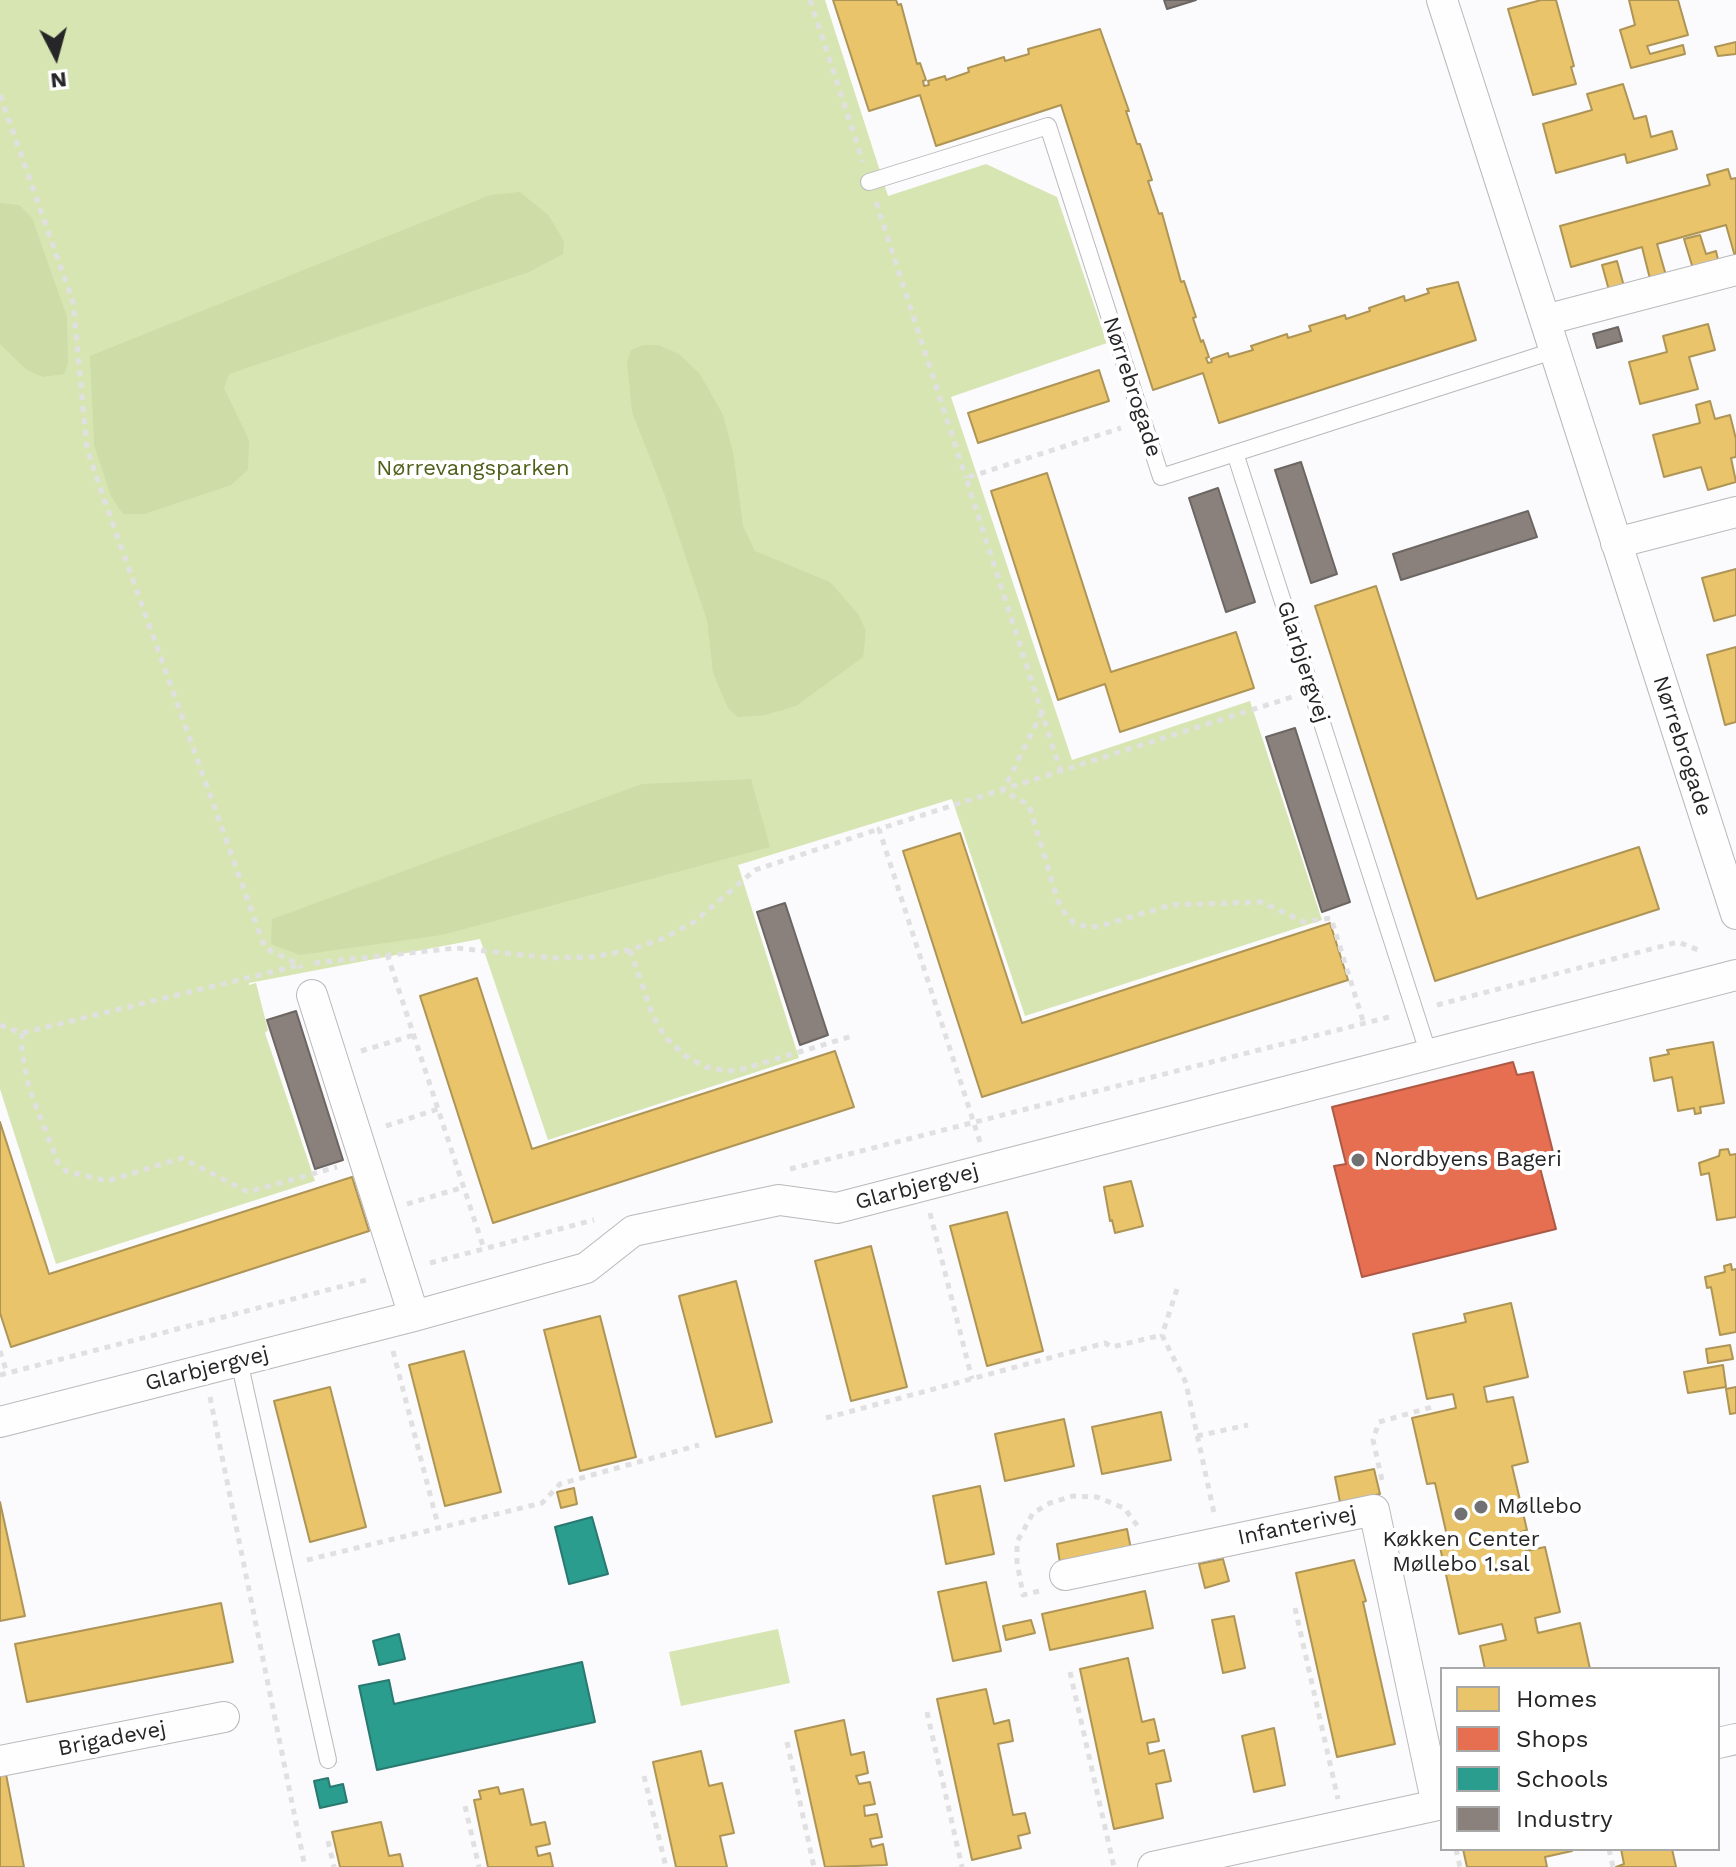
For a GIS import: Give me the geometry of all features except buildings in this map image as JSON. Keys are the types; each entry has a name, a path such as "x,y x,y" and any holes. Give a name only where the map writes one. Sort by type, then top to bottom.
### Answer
{"street":[{"name":"Nørrebrogade","path":"1442,0 1736,914"},
{"path":"1545,320 1736,270"},
{"path":"1616,543 1736,512"},
{"name":"Glarbjergvej","path":"0,1422 400,1320 586,1268 633,1231 779,1200 837,1208 1736,975"},
{"path":"312,995 400,1271 400,1320"},
{"name":"Infanterivej","path":"1065,1575 1374,1510 1440,1804 1153,1867"},
{"name":"Brigadevej","path":"0,1761 224,1717"}],"lane":[{"name":"Nørrebrogade","path":"869,182 1048,126 1161,477 1556,350"},
{"name":"Glarbjergvej","path":"1235,453 1429,1055"},
{"path":"239,1361 328,1760"}],"path":[{"path":"810,0 1061,772"},
{"path":"0,95 73,302 87,449 106,505 265,948 300,965 312,995"},
{"path":"966,478 1143,421"},
{"path":"0,1025 22,1033 300,965 387,954 456,948 553,958 592,957 630,950 662,939 694,922 755,870 1312,691"},
{"path":"1003,791 1042,712"},
{"path":"1003,791 1029,805 1058,901 1074,923 1100,926 1171,905 1262,902 1304,922 1331,918 1364,1024"},
{"path":"879,829 988,1168"},
{"path":"783,1171 1678,942 1707,953"},
{"path":"630,950 653,1016 665,1037 684,1055 706,1067 740,1070 852,1036"},
{"path":"387,954 484,1249"},
{"path":"22,1033 29,1088 58,1163 66,1171 107,1181 182,1158 248,1192 361,1148 438,1109"},
{"path":"333,1060 414,1035"},
{"path":"923,1185 972,1379"},
{"path":"381,1212 464,1187"},
{"path":"0,1351 4,1374 604,1218"},
{"path":"1177,1289 1162,1335 1186,1383 1220,1542"},
{"path":"400,1320 439,1529"},
{"path":"826,1418 1105,1343 1112,1347 1162,1335"},
{"path":"205,1370 305,1867"},
{"path":"1374,1510 1386,1497 1373,1440 1379,1422 1432,1407"},
{"path":"1197,1436 1248,1425"},
{"path":"300,1549 304,1561 542,1503 560,1484 699,1445"},
{"path":"1065,1575 1055,1588 1023,1595 1017,1542 1033,1513 1050,1503 1073,1496 1097,1497 1124,1508 1160,1555"},
{"path":"1295,1608 1344,1825"},
{"path":"1070,1672 1114,1867"},
{"path":"927,1712 962,1867"},
{"path":"787,1742 814,1867"},
{"path":"644,1776 666,1867"},
{"path":"465,1806 479,1867"},
{"path":"328,1841 334,1867"}],"green space":[{"name":"Nørrevangsparken","path":"0,0 825,0 888,196 986,164 1057,197 1107,343 951,397 1072,760 1250,701 1322,920 1025,1016 952,799 738,865 799,1058 548,1140 480,939 249,983 256,983 268,1030 265,1033 315,1181 56,1264 0,1089"},
{"path":"520,192 549,216 564,241 563,254 529,272 229,374 224,388 249,440 248,470 231,485 144,514 123,514 111,496 94,445 90,356 490,195"},
{"path":"0,203 19,205 32,218 67,317 68,364 64,374 43,377 27,370 0,344"},
{"path":"643,345 659,345 679,354 700,374 723,415 733,452 743,526 755,551 830,582 858,614 866,631 863,657 796,706 765,715 738,717 728,708 713,673 707,620 664,493 632,412 627,362 631,350"},
{"path":"751,779 770,847 442,935 300,955 271,944 272,919 642,784"},
{"path":"778,1629 790,1683 681,1706 669,1652"}],"place":[{"name":"Nordbyens Bageri","path":"1358,1160"},
{"name":"Møllebo","path":"1481,1507"},
{"name":"Køkken Center Møllebo 1.sal","path":"1461,1514"}]}
